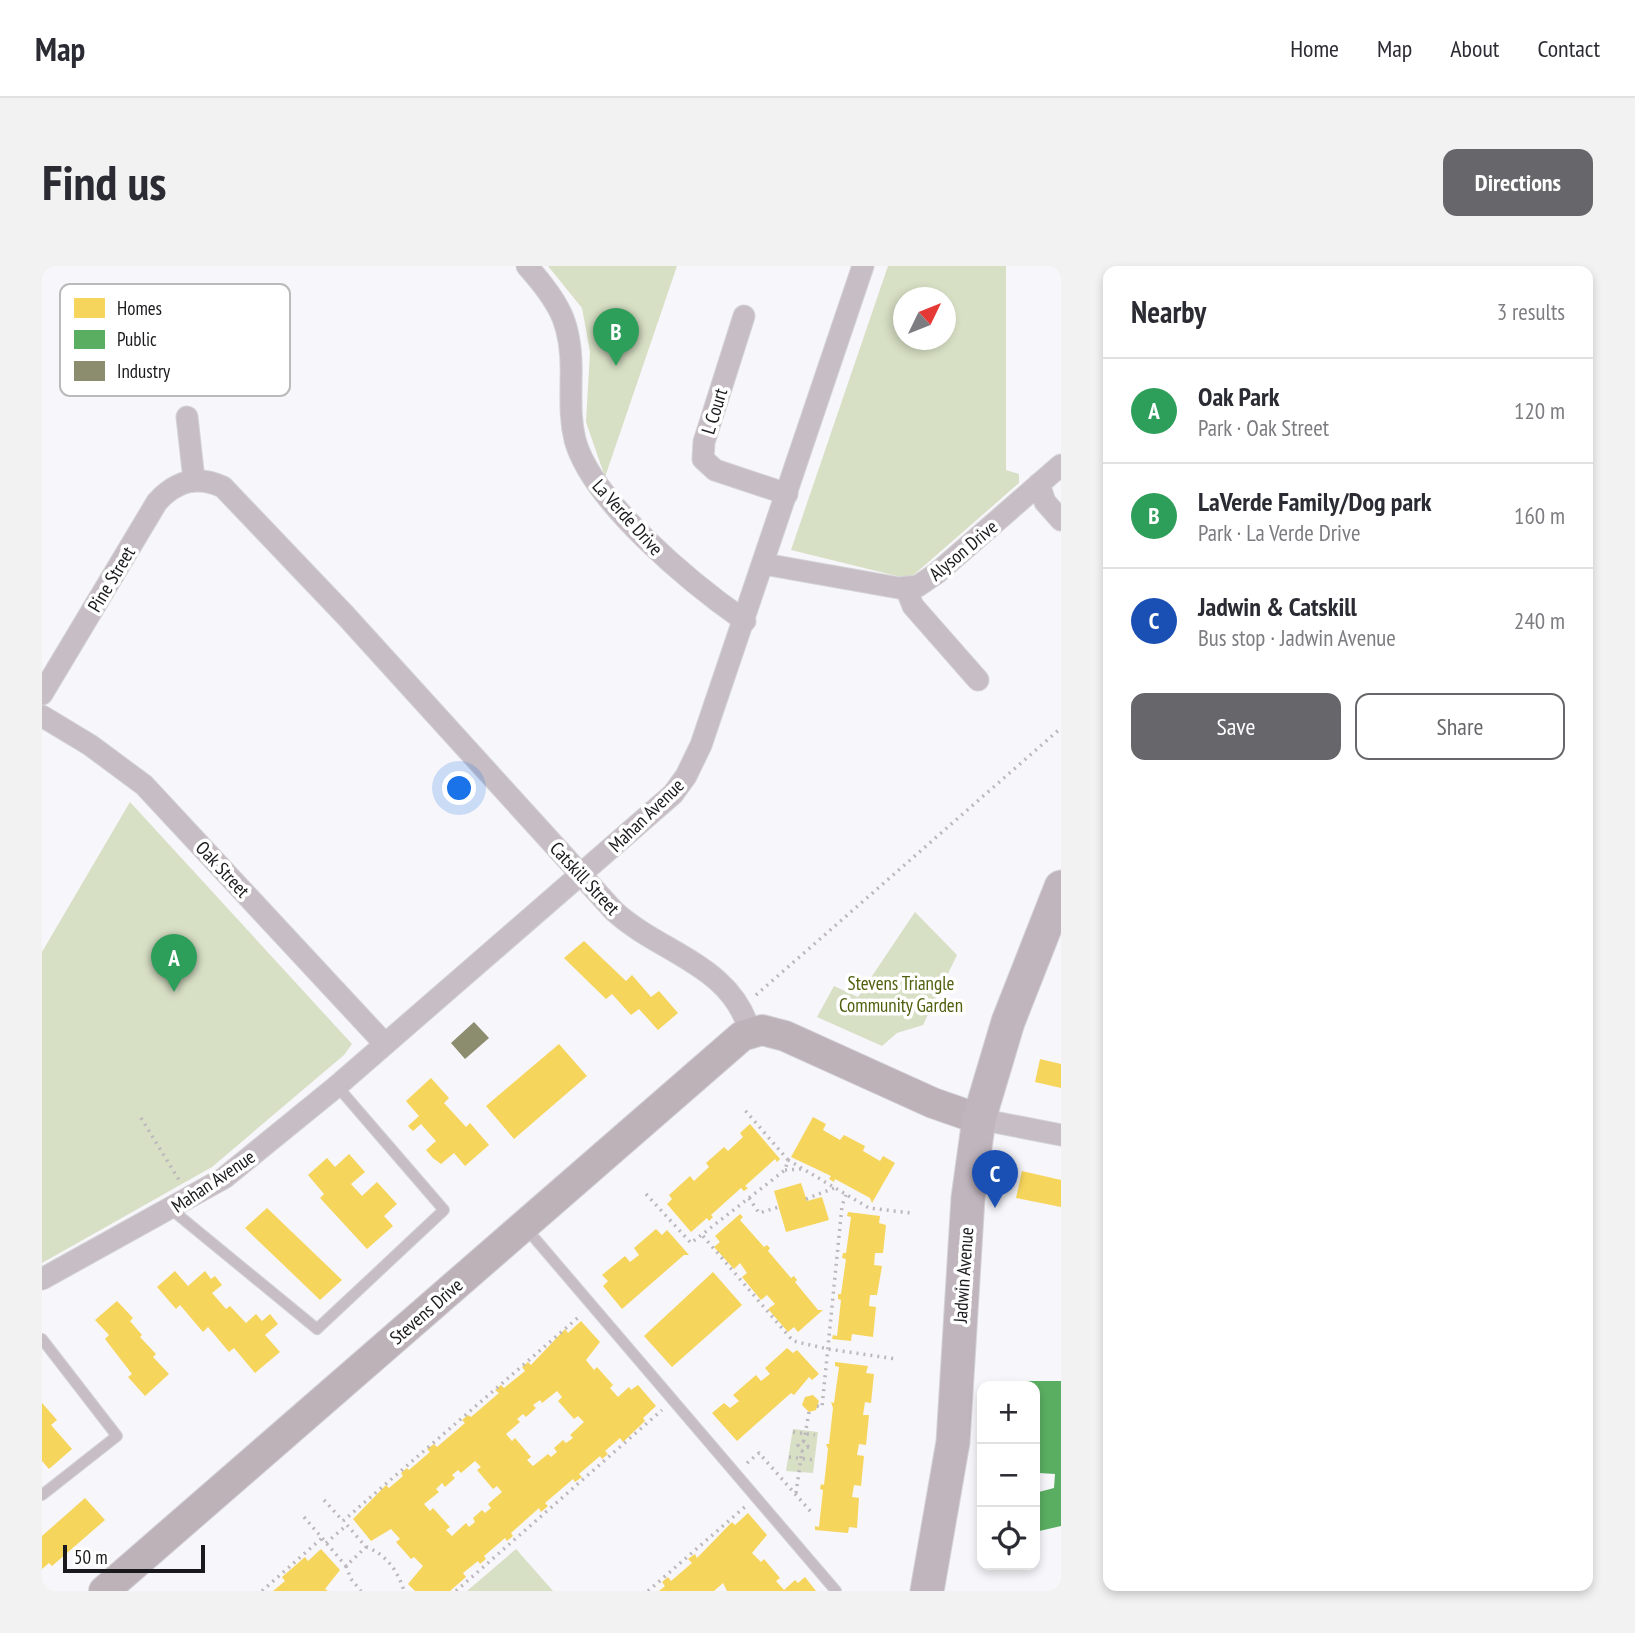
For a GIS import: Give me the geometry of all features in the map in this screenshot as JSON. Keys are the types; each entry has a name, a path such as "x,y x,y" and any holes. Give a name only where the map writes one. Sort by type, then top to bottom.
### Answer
{"main road":[{"name":"Jadwin Avenue","path":"927,1591 953,1442 968,1198 979,1119 1008,1022 1061,887"}],"street":[{"name":"La Verde Drive","path":"527,266 553,296 565,318 571,349 571,422 585,467 662,555 695,585 745,621"},
{"name":"Mahan Avenue","path":"42,1279 172,1210 224,1178 337,1086 653,814 686,776 701,745 745,621 863,266"},
{"name":"L Court","path":"744,316 704,442 703,459 715,470 787,494"},
{"path":"187,417 194,480"},
{"name":"Alyson Drive","path":"764,564 906,588 918,586 937,573 1061,465"},
{"name":"Pine Street","path":"42,694 157,502 177,485 194,480"},
{"name":"Catskill Street","path":"194,480 215,483 231,493 626,922 710,972 737,1002 750,1032"},
{"path":"1039,484 1045,502 1061,520"},
{"path":"906,588 913,606 978,680"},
{"name":"Oak Street","path":"42,716 90,745 144,785 386,1044"},
{"path":"750,1032 762,1030 785,1036 933,1103 979,1119 1061,1135"},
{"name":"Stevens Drive","path":"104,1591 523,1225 750,1032"}],"lane":[{"path":"172,1210 317,1329 444,1210 337,1086"},
{"path":"523,1225 836,1591"},
{"path":"42,1339 117,1436 42,1495"}],"path":[{"path":"756,995 1061,728"},
{"path":"744,1109 788,1160 801,1169 869,1208 911,1213"},
{"path":"141,1118 182,1185"},
{"path":"785,1170 788,1160"},
{"path":"646,1194 691,1242 742,1200 749,1198 785,1170 801,1169"},
{"path":"806,1199 834,1188"},
{"path":"817,1406 822,1407 842,1206 846,1195"},
{"path":"749,1198 759,1213 779,1207"},
{"path":"702,1235 793,1341 896,1359"},
{"path":"343,1521 584,1312"},
{"path":"456,1591 666,1407"},
{"path":"807,1447 804,1441 809,1412"},
{"path":"793,1432 815,1435"},
{"path":"792,1444 798,1445 804,1441"},
{"path":"796,1495 802,1451 798,1445"},
{"path":"802,1451 807,1447 814,1448"},
{"path":"734,1474 759,1453 812,1513"},
{"path":"789,1457 813,1460"},
{"path":"324,1500 366,1547 378,1551 401,1576 404,1591"},
{"path":"648,1591 748,1504 757,1513"},
{"path":"304,1517 346,1566 351,1578 362,1591"},
{"path":"262,1591 347,1525"},
{"path":"346,1566 366,1547"}],"green space":[{"path":"548,266 677,266 605,477 586,422 590,352 582,308"},
{"path":"888,266 1006,266 1006,470 1019,474 1019,483 909,579 791,550"},
{"path":"130,802 352,1044 344,1055 212,1167 42,1263 42,952"},
{"name":"Stevens Triangle Community Garden","path":"915,912 957,955 923,1025 897,1033 882,1046 817,1017 834,986 858,997"},
{"path":"793,1429 818,1432 813,1473 786,1471"},
{"path":"516,1549 553,1591 467,1591"}],"building: Homes":[{"path":"584,941 626,981 632,975 651,997 659,991 678,1013 658,1030 639,1009 631,1015 612,994 606,999 564,958"},
{"path":"559,1044 587,1076 514,1139 486,1106"},
{"path":"1040,1059 1061,1064 1061,1088 1035,1082"},
{"path":"431,1078 449,1098 444,1103 466,1127 470,1123 489,1145 465,1166 454,1153 441,1164 426,1150 436,1141 421,1124 413,1131 408,1126 419,1116 406,1101"},
{"path":"813,1117 826,1124 823,1130 840,1140 844,1135 865,1146 863,1151 880,1161 883,1156 895,1163 872,1203 870,1198 835,1179 834,1182 829,1179 831,1176 791,1157"},
{"path":"750,1124 780,1159 777,1162 775,1159 745,1186 748,1188 744,1191 741,1188 711,1215 713,1217 709,1221 707,1218 691,1232 667,1204 672,1199 669,1195 690,1176 694,1181 709,1167 706,1163 724,1147 728,1151 743,1137 740,1133"},
{"path":"349,1154 365,1172 351,1184 362,1196 377,1182 397,1204 384,1216 393,1226 367,1249 320,1198 324,1194 308,1175 327,1158 335,1167"},
{"path":"1022,1171 1061,1180 1061,1207 1016,1198"},
{"path":"801,1183 807,1201 822,1197 829,1220 786,1232 774,1191"},
{"path":"267,1208 342,1280 320,1300 245,1228"},
{"path":"848,1212 880,1216 879,1223 886,1225 883,1253 875,1253 874,1265 882,1266 877,1295 870,1295 869,1306 876,1307 873,1337 852,1334 851,1341 832,1339 833,1335 837,1336 841,1300 838,1299 838,1294 841,1294 846,1259 842,1258 843,1253 846,1253 851,1217 847,1216"},
{"path":"740,1214 743,1217 740,1220 764,1247 767,1245 770,1248 768,1251 791,1278 794,1276 797,1280 795,1282 818,1310 823,1310 798,1332 794,1327 788,1332 768,1309 775,1304 767,1295 761,1300 742,1277 747,1273 740,1263 734,1269 714,1247 720,1242 715,1236"},
{"path":"656,1229 662,1235 667,1230 689,1255 684,1255 622,1309 603,1286 608,1281 602,1275 625,1256 630,1262 639,1255 634,1248"},
{"path":"175,1271 188,1286 205,1271 211,1279 215,1276 222,1285 212,1293 226,1309 230,1306 246,1323 256,1314 262,1321 270,1314 278,1324 265,1335 280,1352 255,1373 234,1348 229,1352 208,1327 203,1332 180,1305 176,1309 157,1287"},
{"path":"713,1272 742,1305 672,1367 644,1336"},
{"path":"117,1301 133,1318 130,1321 142,1335 140,1337 156,1354 153,1357 169,1374 145,1396 128,1377 132,1374 105,1339 109,1335 95,1320"},
{"path":"581,1321 600,1342 586,1360 594,1370 597,1367 613,1385 610,1388 618,1397 629,1387 631,1390 638,1385 656,1406 623,1442 620,1438 605,1451 608,1454 602,1459 600,1456 579,1474 582,1477 575,1482 573,1479 545,1503 548,1506 541,1512 539,1508 511,1533 513,1536 507,1541 505,1538 484,1556 486,1559 480,1564 478,1561 463,1573 466,1577 450,1591 415,1591 408,1584 423,1566 414,1557 411,1559 396,1542 400,1539 391,1529 371,1541 353,1519 386,1485 389,1488 403,1476 401,1473 407,1468 409,1470 430,1452 427,1449 434,1444 437,1447 465,1423 462,1420 468,1415 471,1417 499,1393 495,1390 501,1385 504,1388 525,1371 522,1367 528,1362 531,1365 565,1329 568,1333","holes":["557,1391 562,1397 558,1401 574,1419 578,1416 584,1422 570,1435 573,1438 566,1443 563,1440 554,1448 557,1452 551,1457 548,1454 533,1466 527,1460 531,1457 515,1438 512,1441 506,1434 520,1422 517,1419 523,1414 526,1417 536,1408 533,1405 540,1400 542,1403","475,1461 481,1467 477,1470 493,1489 497,1486 502,1492 488,1504 491,1508 485,1513 482,1510 473,1518 475,1522 469,1527 466,1523 452,1536 446,1530 450,1527 433,1508 430,1511 424,1504 439,1492 436,1489 442,1483 445,1487 455,1478 452,1475 458,1470 461,1473"]},
{"path":"787,1348 793,1353 797,1350 819,1374 812,1380 809,1377 794,1395 791,1393 737,1441 712,1413 724,1403 730,1408 739,1401 733,1395 756,1375 761,1381 770,1374 765,1368"},
{"path":"835,1362 868,1366 866,1373 874,1374 871,1403 865,1402 863,1415 869,1415 866,1445 859,1444 857,1455 864,1456 861,1486 854,1485 852,1497 859,1498 857,1528 849,1527 848,1533 815,1530 815,1526 819,1527 823,1490 820,1489 821,1484 824,1485 828,1449 826,1444 829,1444 833,1408 831,1402 834,1403 839,1367 835,1366"},
{"path":"813,1395 819,1401 816,1410 809,1412 802,1405 805,1397"},
{"path":"42,1403 57,1420 51,1425 72,1449 49,1469 42,1461"},
{"path":"85,1498 105,1520 52,1566 49,1563 42,1569 42,1536"},
{"path":"748,1513 767,1535 752,1553 761,1562 764,1559 780,1578 776,1581 784,1590 795,1580 798,1583 805,1577 816,1591 727,1591 723,1583 714,1591 659,1591 665,1586 662,1582 668,1577 671,1581 692,1563 688,1559 695,1554 697,1558 732,1522 735,1525"},
{"path":"321,1549 340,1570 325,1589 328,1591 273,1591 285,1581 282,1577 305,1557 308,1561"}],"building: Public":[{"path":"1040,1381 1061,1381 1061,1526 1040,1531 1040,1492 1054,1488 1055,1474 1040,1473"}],"building: Industry":[{"path":"474,1022 489,1038 465,1059 451,1043"}],"place":[{"name":"LaVerde Family/Dog park","path":"616,366"},
{"name":"Oak Park","path":"174,992"},
{"name":"Jadwin & Catskill","path":"995,1208"}]}
